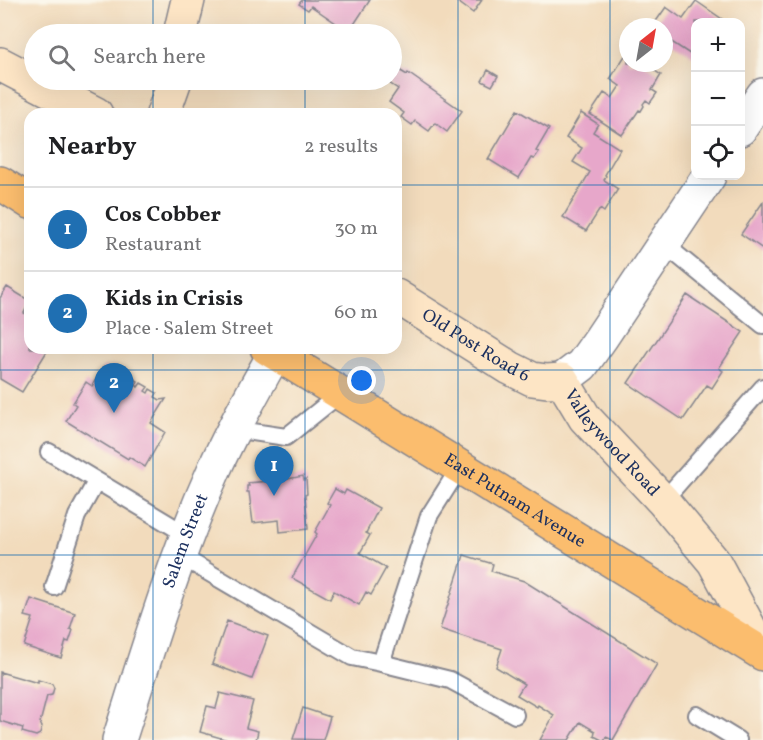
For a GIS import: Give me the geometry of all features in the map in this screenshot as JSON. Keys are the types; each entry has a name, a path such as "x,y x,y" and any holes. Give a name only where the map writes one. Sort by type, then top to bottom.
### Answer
{"main road":[{"path":"0,183 24,198"},
{"name":"East Putnam Avenue","path":"278,354 763,653"}],"street":[{"path":"182,24 188,0"},
{"path":"0,64 24,76"},
{"path":"50,90 84,108"},
{"path":"165,108 171,90"},
{"path":"743,126 763,95"},
{"name":"Valleywood Road","path":"706,180 582,365 562,380 585,418 663,501 714,562 763,653"},
{"name":"Old Post Road 6","path":"402,300 521,374 532,379 562,380"},
{"name":"Salem Street","path":"119,740 183,545 214,470 269,354"}],"lane":[{"path":"664,244 763,325"},
{"path":"663,501 763,387"},
{"path":"233,429 286,437 341,393"},
{"path":"49,452 96,482 183,545 352,657 450,680 515,715"},
{"path":"381,663 429,516 460,467"},
{"path":"54,586 77,516 96,482"},
{"path":"697,715 738,740"}],"building":[{"path":"302,0 370,0 354,24 337,24 311,6 308,10 299,4"},
{"path":"455,0 482,0 473,13"},
{"path":"696,1 721,18 691,18 691,55 673,43 673,18 658,18 666,7 683,19"},
{"path":"619,65 619,72 656,72 661,75 652,90 657,93 650,103 646,100 641,111 639,110 622,135 590,114 604,93 612,98 620,86 610,79"},
{"path":"488,70 498,76 492,86 482,81"},
{"path":"402,72 407,75 408,73 462,111 447,132 435,123 429,131 415,121 412,125 402,118 404,113 402,108 397,108 389,102 397,90 402,90"},
{"path":"517,110 549,129 536,151 539,152 534,159 531,158 519,178 488,159"},
{"path":"581,113 598,124 593,132 620,149 604,180 618,189 604,212 600,209 586,231 563,217 590,172 573,162 582,148 566,138"},
{"path":"763,202 763,249 741,234"},
{"path":"7,287 24,297 24,354 45,354 22,392 0,379 0,298"},
{"path":"687,295 743,332 719,368 723,371 712,388 707,385 683,420 628,383"},
{"path":"104,366 110,370 112,366 119,370 117,374 121,372 128,376 126,379 129,381 131,377 138,381 136,385 138,387 141,383 148,387 145,391 148,393 150,389 157,393 155,397 160,400 166,399 151,423 165,432 145,467 66,421 76,405 73,403 86,382 92,386"},
{"path":"281,469 282,480 303,476 304,480 306,479 308,529 280,532 279,520 253,523 249,492 247,492 248,483 269,481 268,471"},
{"path":"335,489 344,494 346,490 379,508 366,533 370,535 360,553 386,568 371,595 366,592 359,605 334,591 330,599 292,578 317,534 315,532 330,505 327,503"},
{"path":"464,555 493,564 491,571 524,581 657,664 613,740 606,737 602,740 594,736 595,731 580,722 569,740 540,740 554,715 517,695 524,684 496,667 502,649 440,629"},
{"path":"31,599 75,613 70,629 73,630 69,642 66,641 61,658 24,646 33,618 25,616"},
{"path":"227,621 268,636 252,679 212,664"},
{"path":"0,672 38,683 38,680 52,684 54,688 52,695 47,696 40,723 42,727 40,734 36,736 22,732 23,728 0,721"},
{"path":"220,693 253,701 246,728 258,731 256,740 228,740 200,732 207,706 216,708"},
{"path":"303,708 330,717 323,740 293,739"}],"place":[{"name":"Kids in Crisis","path":"114,413"},
{"name":"Cos Cobber","path":"274,496"}]}
